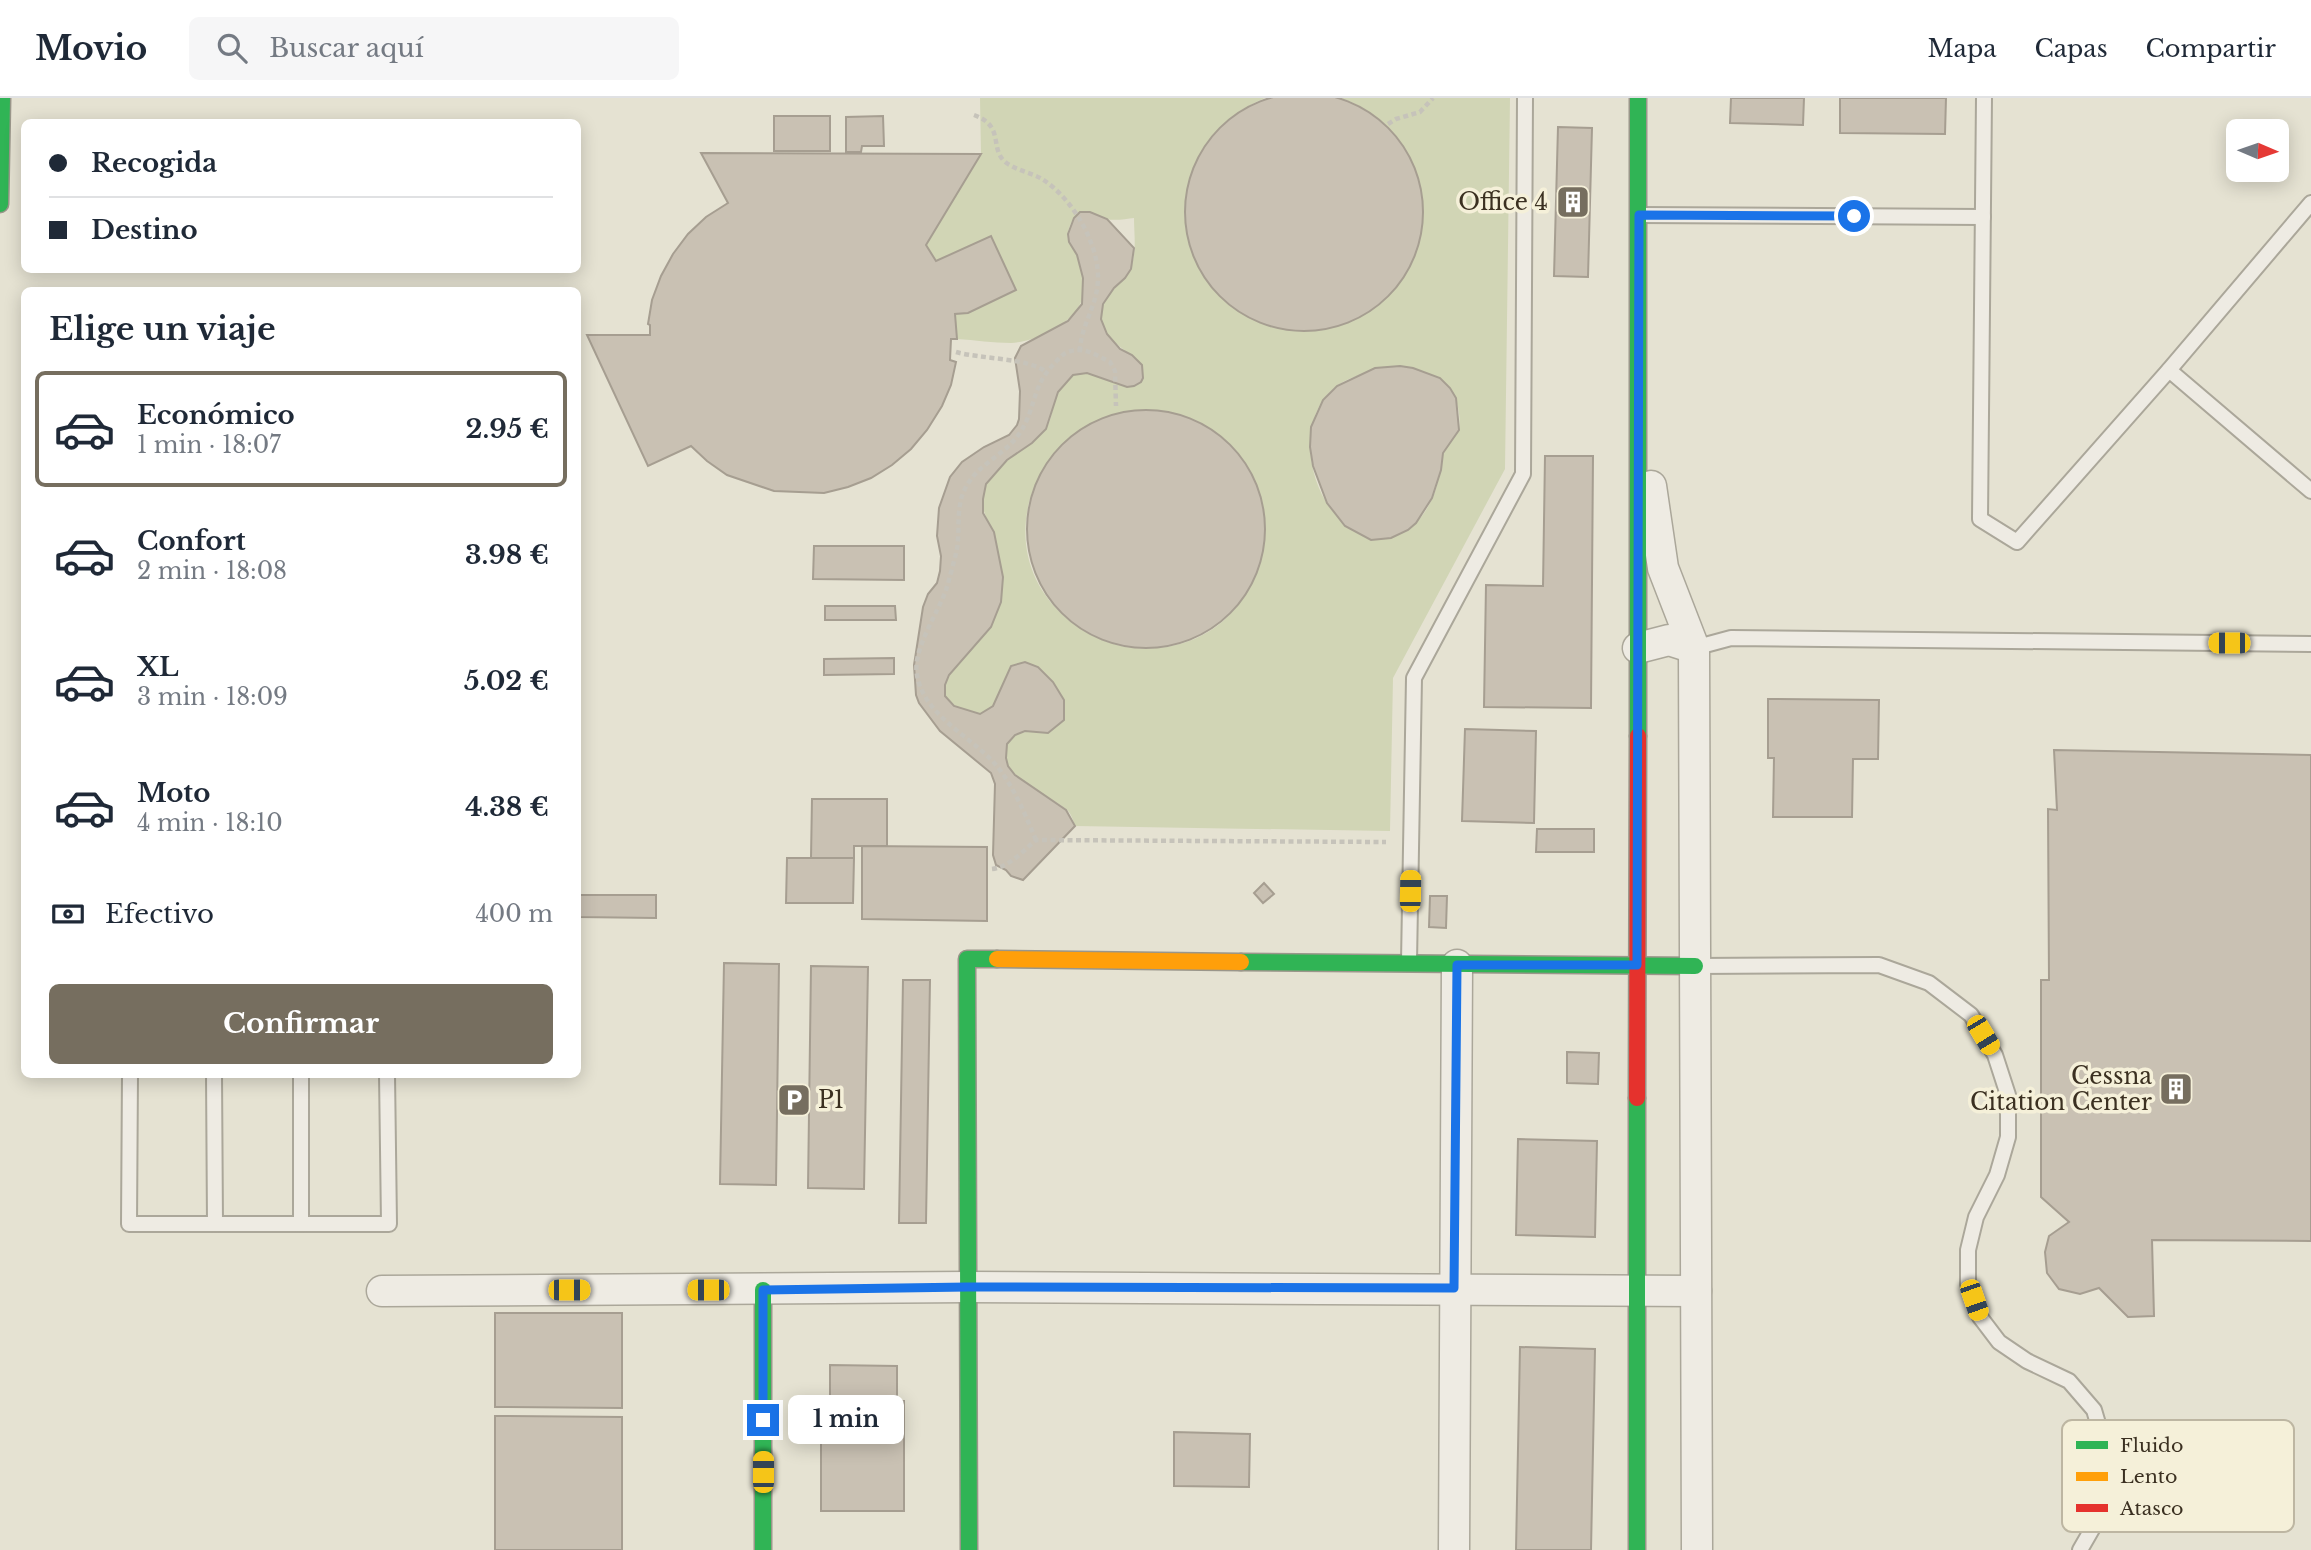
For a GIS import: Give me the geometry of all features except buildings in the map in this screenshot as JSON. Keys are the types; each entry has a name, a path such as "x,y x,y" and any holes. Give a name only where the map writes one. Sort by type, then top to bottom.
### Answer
{"street":[{"path":"0,204 2,98"},
{"path":"1637,1550 1638,98"},
{"path":"1639,406 1663,568 1694,648 1696,1550"},
{"path":"1638,648 1669,640 1694,648"},
{"path":"969,1550 967,959 1695,966"},
{"path":"1454,1550 1457,965"},
{"path":"382,1291 968,1287 1696,1291"},
{"path":"763,1290 763,1550"}],"lane":[{"path":"1409,964 1414,678 1523,474 1525,98"},
{"path":"1984,98 1980,519 2017,542 2169,370 2311,203"},
{"path":"1639,215 1983,217"},
{"path":"2169,370 2311,491"},
{"path":"1694,648 1731,638 2311,644"},
{"path":"1695,966 1880,965 1929,983 1971,1015 1995,1055 2008,1095 2008,1137 1997,1175 1976,1217 1968,1250 1968,1284 1980,1317 1999,1342 2027,1361 2069,1381 2094,1410 2097,1420"},
{"path":"130,1078 129,1224 389,1224 387,1078"},
{"path":"215,1078 215,1224"},
{"path":"301,1078 301,1224"},
{"path":"2080,1550 2090,1532"}],"path":[{"path":"1388,124 1420,112 1433,98"},
{"path":"974,115 986,119 992,126 1004,160 1052,186 1079,219 1094,247 1098,286 1080,336 1080,350"},
{"path":"1036,840 1019,800 995,765 934,709 922,691 916,672 923,638 945,591 957,549 962,493 973,475 1018,436 1032,411 1036,390 1046,372 1065,353 1086,350 1110,362 1115,371 1116,406"},
{"path":"956,352 1035,364 1046,372"},
{"path":"992,869 999,868 1015,858 1036,840 1411,842"}],"green space":[{"path":"980,98 1265,98 1223,124 1203,149 1195,163 1186,195 1187,234 1201,271 1226,301 1255,320 1277,327 1301,330 1347,322 1383,301 1407,269 1420,232 1420,192 1408,154 1382,121 1341,98 1510,98 1505,469 1393,678 1390,831 1075,826 1068,811 1015,774 1005,754 1008,743 1016,735 1026,732 1048,733 1064,720 1064,700 1053,682 1038,667 1025,662 1011,666 993,706 980,714 954,706 945,696 949,675 988,628 996,614 1000,598 1000,561 995,537 982,502 992,475 1044,431 1056,396 1073,375 1087,373 1127,387 1141,382 1143,373 1134,358 1110,338 1101,318 1104,303 1128,274 1133,261 1134,218 1110,220 1084,211 1073,220 1068,240 1080,262 1084,290 1076,311 1057,327 1022,342 957,339 955,314 967,313 1015,290 991,236 936,261 926,245 981,154","holes":["1413,368 1448,385 1456,400 1459,429 1443,452 1435,492 1423,514 1412,527 1399,535 1371,538 1343,523 1320,491 1311,454 1315,416 1323,400 1336,386 1354,377","1149,410 1203,426 1240,457 1259,497 1263,541 1251,583 1226,619 1186,642 1134,648 1109,643 1085,632 1071,622 1044,592 1029,559 1026,524 1033,490 1050,460 1076,435 1109,417"]}],"traffic: fast":[{"path":"0,204 2,98"},
{"path":"1638,98 1638,736"},
{"path":"969,1550 967,959 997,959"},
{"path":"1241,962 1695,966"},
{"path":"1637,1098 1637,1550"},
{"path":"763,1290 763,1550"}],"traffic: slow":[{"path":"997,959 1241,962"}],"traffic: jam":[{"path":"1637,1098 1638,736"}],"place":[{"name":"Office 4","path":"1573,202"},
{"name":"Cessna Citation Center","path":"2176,1089"},
{"name":"P1","path":"794,1100"}],"route":[{"path":"763,1420 763,1290 968,1287 1454,1288 1457,965 1637,965 1639,215 1854,216"}]}
